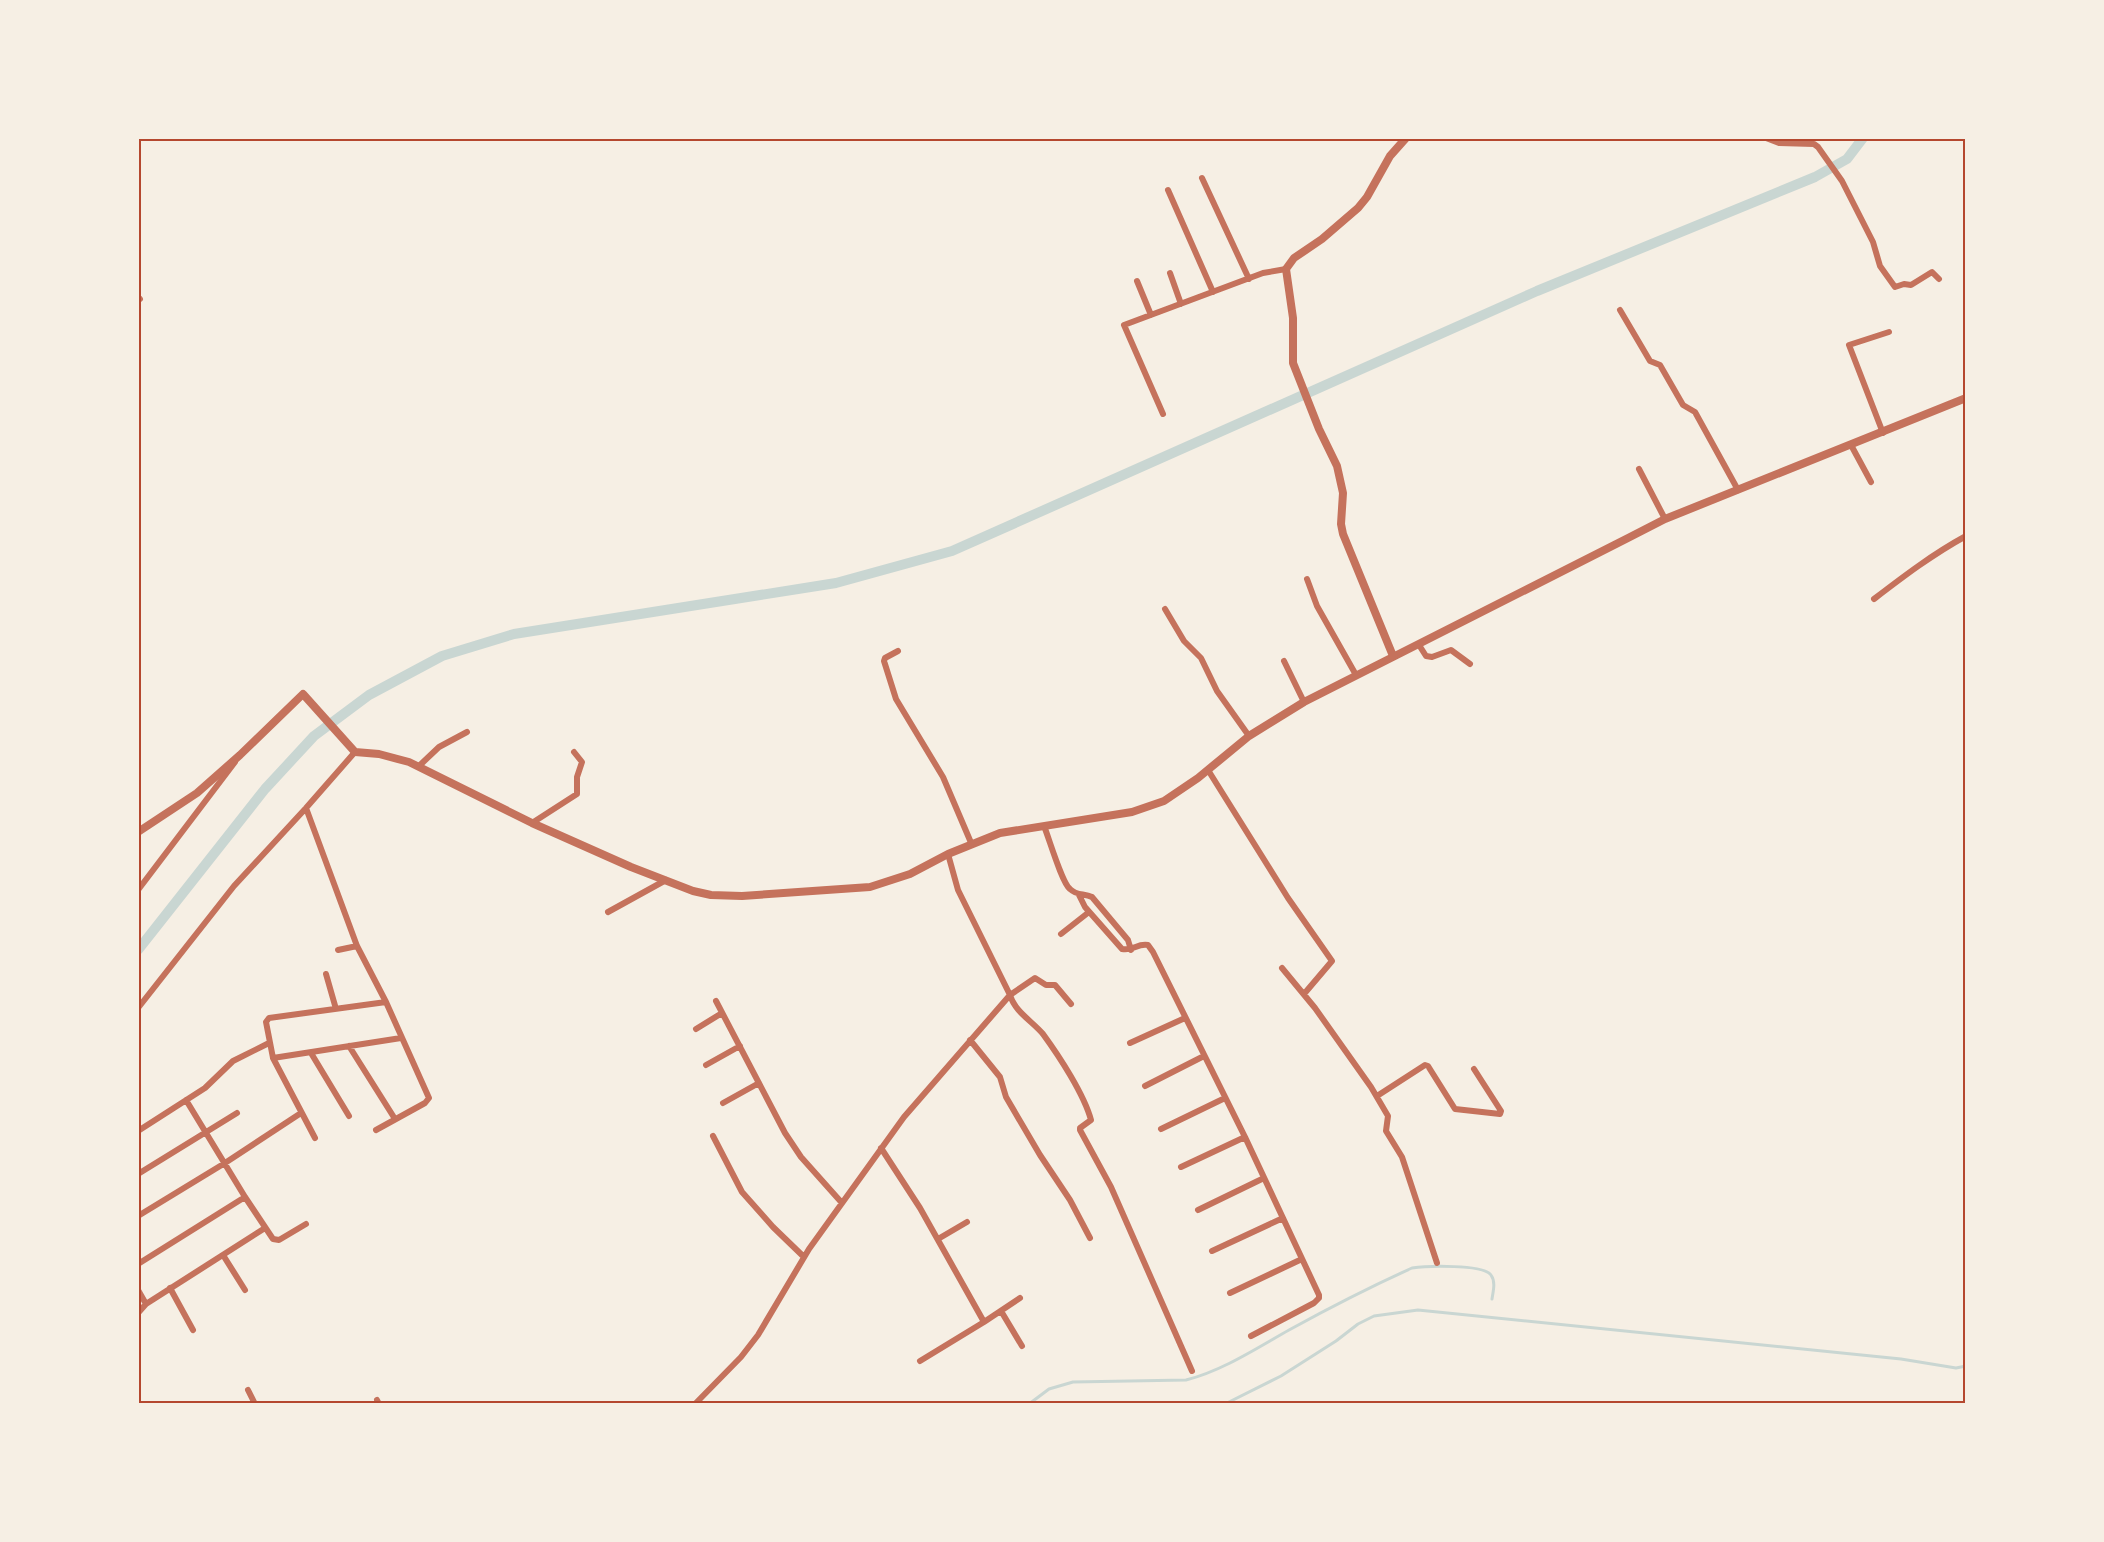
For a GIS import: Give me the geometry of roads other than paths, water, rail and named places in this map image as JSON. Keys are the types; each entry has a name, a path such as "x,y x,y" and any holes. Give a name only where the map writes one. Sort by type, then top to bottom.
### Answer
{"street":[{"path":"1163,414 1124,325 1263,273 1286,269 1294,258 1322,239 1358,208 1367,197 1390,156 1406,138"},
{"path":"1766,138 1779,143 1814,144 1842,181 1873,242 1880,266 1895,287 1904,284 1911,285 1933,272 1939,279"},
{"path":"1202,178 1250,279"},
{"path":"1168,190 1213,292"},
{"path":"1286,269 1293,318 1293,363 1319,429 1337,466 1343,493 1341,524 1343,534 1393,656"},
{"path":"1170,273 1181,304"},
{"path":"1137,280 1151,315"},
{"path":"1620,310 1650,361 1660,364 1683,405 1695,412 1738,490"},
{"path":"1882,433 1849,345 1889,332"},
{"path":"138,890 240,755 303,694 352,749 402,759 420,766 532,823 693,891 720,896 766,895 877,885 910,874 948,854 1000,833 1144,808 1164,801 1208,770 1249,736 1304,702 1665,519 1966,398"},
{"path":"1851,445 1871,482"},
{"path":"1639,469 1665,519"},
{"path":"1874,599 1910,571 1966,536"},
{"path":"1307,579 1317,606 1356,675"},
{"path":"1165,609 1184,641 1201,658 1217,691 1249,736"},
{"path":"1419,645 1426,656 1432,657 1451,650 1470,664"},
{"path":"898,651 885,658 884,661 896,699 943,777 972,845"},
{"path":"1284,661 1304,702"},
{"path":"420,766 439,747 467,732"},
{"path":"138,1008 234,886 306,808 352,749"},
{"path":"532,823 577,794 577,777 582,762 574,752"},
{"path":"138,832 197,793 240,755"},
{"path":"1208,770 1288,898 1332,961 1304,994"},
{"path":"306,808 357,946 386,1002 429,1098 425,1103 376,1130"},
{"path":"1044,826 1068,888 1079,895 1089,912 1120,947 1131,950 1142,944 1148,945 1245,1137 1319,1295 1318,1301 1251,1336"},
{"path":"948,854 958,890 1013,1003 1044,1036 1065,1067 1086,1106 1091,1120 1080,1130 1111,1187 1192,1371"},
{"path":"608,912 666,880"},
{"path":"1079,895 1092,897 1128,940 1131,950"},
{"path":"1061,934 1089,912"},
{"path":"338,951 357,946"},
{"path":"1282,968 1304,994 1377,1096 1388,1116 1386,1129 1402,1157 1437,1263"},
{"path":"326,974 336,1009"},
{"path":"695,1404 702,1401 749,1347 804,1257 920,1096 1010,995 1035,978 1046,985 1055,985 1071,1004"},
{"path":"716,1001 785,1132 801,1157 842,1203"},
{"path":"315,1138 273,1058 266,1022 269,1018 386,1002"},
{"path":"696,1029 723,1013"},
{"path":"1130,1043 1185,1018"},
{"path":"273,1058 401,1038"},
{"path":"970,1040 1000,1077 1006,1097 1070,1200 1090,1238"},
{"path":"138,1131 210,1083 232,1062 269,1043"},
{"path":"349,1046 395,1119"},
{"path":"706,1065 740,1047"},
{"path":"310,1053 349,1116"},
{"path":"1145,1086 1204,1056"},
{"path":"1377,1096 1425,1065 1428,1066 1455,1109 1500,1114 1501,1111 1474,1069"},
{"path":"723,1103 759,1083"},
{"path":"1161,1128 1225,1098"},
{"path":"186,1100 245,1197 276,1241 306,1224"},
{"path":"138,1174 237,1113"},
{"path":"138,1216 301,1113"},
{"path":"713,1136 742,1192 772,1227 804,1257"},
{"path":"1181,1167 1245,1137"},
{"path":"881,1148 920,1208 984,1322"},
{"path":"1198,1210 1264,1178"},
{"path":"138,1264 245,1197"},
{"path":"1212,1251 1283,1218"},
{"path":"938,1239 967,1222"},
{"path":"138,1313 146,1304 265,1228"},
{"path":"223,1255 245,1290"},
{"path":"1230,1293 1302,1259"},
{"path":"170,1288 193,1330"},
{"path":"138,1290 146,1304"},
{"path":"920,1360 1020,1298"},
{"path":"1001,1311 1022,1346"},
{"path":"248,1390 255,1404"}],"waterway":[{"path":"138,950 265,789 314,736 369,695 442,656 514,634 836,583 952,551 1537,291 1815,177 1847,159 1863,138"},
{"path":"1029,1404 1049,1389 1073,1382 1186,1380 1199,1376 1239,1358 1334,1306 1412,1268 1467,1267 1486,1271 1491,1275 1493,1281 1492,1299"},
{"path":"1225,1404 1281,1376 1358,1324 1374,1316 1418,1310 1901,1359 1956,1368 1966,1366"}]}
